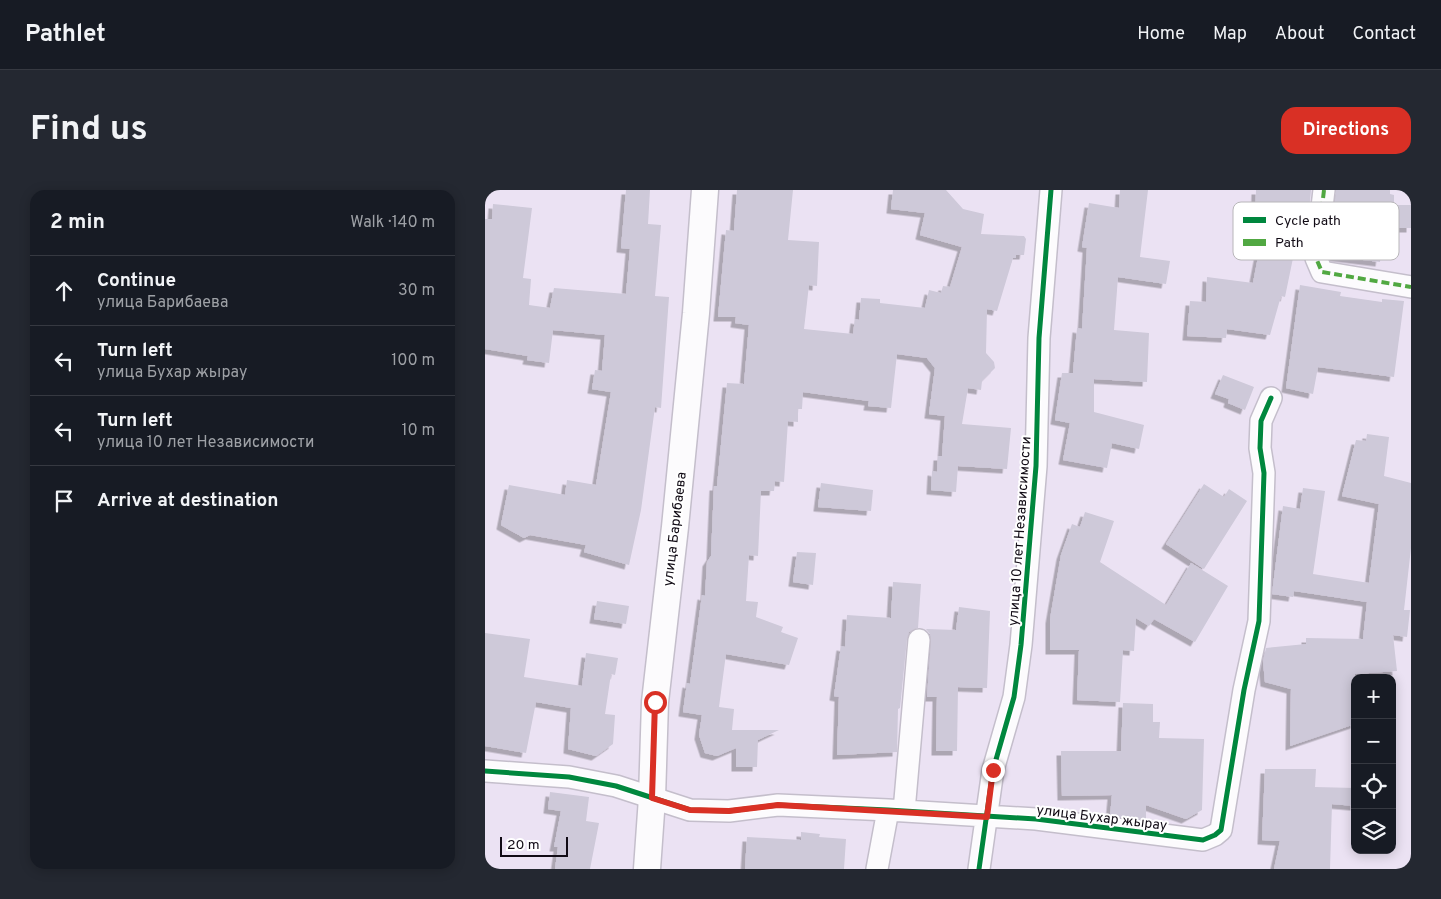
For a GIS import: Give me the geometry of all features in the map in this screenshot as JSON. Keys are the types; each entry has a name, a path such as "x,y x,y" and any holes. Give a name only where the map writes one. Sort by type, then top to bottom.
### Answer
{"street":[{"name":"улица Барибаева","path":"647,869 652,798 655,702 675,527 696,312 705,190"},
{"name":"улица 10 лет Независимости","path":"979,869 993,770 1014,697 1021,645 1036,466 1039,338 1051,190"},
{"path":"1317,260 1321,272 1411,288"},
{"name":"улица Бухар жырау","path":"485,771 569,777 616,786 690,810 729,811 778,805 896,810 1035,819 1203,840 1215,835 1221,830 1244,690 1259,621 1264,473 1260,448 1261,421 1271,398"},
{"path":"877,869 896,810 919,640"}],"building":[{"path":"626,190 650,190 648,224 661,225 655,296 669,297 661,408 655,407 641,510 629,565 584,552 586,545 530,535 524,538 501,525 509,485 565,495 567,480 596,485 611,392 592,389 595,370 602,371 605,335 553,330 549,363 527,360 528,356 485,349 485,219 492,219 493,204 532,208 523,278 531,279 529,305 550,308 554,288 626,294 630,249 621,248"},
{"path":"737,190 793,190 788,240 819,242 817,286 809,285 804,329 853,334 855,319 859,320 861,298 880,299 880,303 925,308 929,290 941,293 943,286 950,287 962,247 920,235 925,213 891,209 893,190 946,190 963,209 984,214 981,234 1024,236 1026,239 1024,255 1016,255 1016,258 1013,258 997,311 987,309 986,353 994,362 995,368 982,381 981,390 968,388 962,424 1011,428 1007,469 958,466 956,492 931,490 932,471 937,472 938,456 942,456 945,416 929,414 935,368 927,358 897,354 891,408 868,406 869,401 803,392 802,409 798,409 798,422 788,421 784,482 775,481 774,491 761,491 758,556 749,555 746,601 758,602 756,617 783,627 781,632 798,638 789,665 726,654 719,707 734,709 732,730 779,730 758,740 757,767 736,767 736,748 717,756 705,753 699,735 702,715 683,712 687,683 690,684 702,595 705,596 707,562 711,556 714,486 717,486 727,383 744,384 749,325 735,323 736,317 718,317 726,230 734,231"},
{"path":"1120,190 1148,190 1140,257 1170,261 1166,284 1118,277 1114,330 1149,333 1147,382 1094,379 1094,412 1144,425 1139,449 1112,443 1107,468 1063,460 1070,423 1055,420 1062,373 1073,373 1077,328 1082,329 1087,248 1082,247 1089,203 1119,208"},
{"path":"1256,190 1311,190 1310,202 1256,202"},
{"path":"1336,190 1390,190 1390,194 1394,195 1394,202 1335,202"},
{"path":"1399,205 1411,205 1411,228 1399,228"},
{"path":"1257,260 1293,260 1285,297 1281,296 1270,335 1227,329 1226,338 1187,336 1190,301 1206,302 1207,277 1253,283"},
{"path":"1363,260 1380,260 1380,262"},
{"path":"1300,285 1341,292 1340,296 1382,302 1382,299 1404,301 1394,377 1318,367 1313,394 1286,388"},
{"path":"1223,375 1254,387 1245,410 1228,403 1229,399 1215,394"},
{"path":"1367,434 1389,437 1384,476 1411,483 1411,548 1404,610 1410,610 1407,637 1393,635 1397,671 1351,674 1351,725 1290,746 1291,689 1265,682 1263,661 1266,648 1306,644 1306,638 1363,639 1367,602 1294,591 1293,597 1272,594 1283,506 1300,509 1303,488 1325,491 1313,574 1369,583 1379,504 1342,496 1356,440 1366,441"},
{"path":"821,483 873,490 871,511 818,507"},
{"path":"1204,484 1224,497 1229,489 1247,501 1204,569 1166,544"},
{"path":"1085,512 1114,521 1100,562 1166,605 1191,563 1228,586 1195,642 1154,619 1149,626 1136,618 1134,651 1123,650 1120,702 1077,700 1079,650 1050,650 1050,619 1061,555 1072,524 1080,527"},
{"path":"797,552 816,553 813,585 793,582"},
{"path":"893,582 921,584 918,628 909,632 907,639 900,708 898,709 897,752 837,755 839,697 834,696 841,646 845,647 847,615 891,618"},
{"path":"597,601 629,606 626,624 594,619"},
{"path":"959,607 990,611 987,688 958,687 957,751 936,751 937,697 927,697 931,641 930,634 926,629 956,630"},
{"path":"485,633 530,639 524,677 582,686 586,653 618,658 615,675 611,674 605,714 615,715 613,744 596,756 568,749 571,708 536,702 526,753 485,746"},
{"path":"1123,703 1153,704 1153,722 1160,722 1159,738 1204,739 1202,810 1186,819 1146,805 1146,820 1110,816 1112,795 1062,796 1061,751 1121,751"},
{"path":"1265,769 1316,769 1315,787 1351,788 1351,806 1332,804 1330,869 1274,869 1280,841 1262,840"},
{"path":"550,792 589,797 586,821 599,823 590,869 555,869 558,847 554,847 561,811 548,809"},
{"path":"801,832 820,834 819,837 846,839 844,869 745,869 747,837 801,840"}],"marked path":[{"path":"1323,202 1324,190"},
{"path":"1317,260 1322,272 1411,287"}],"cycle path":[{"path":"979,869 993,770 1014,697 1021,645 1036,466 1039,338 1051,190"},
{"path":"485,771 569,777 616,786 690,810 729,811 778,805 888,810 1036,819 1203,840 1215,835 1221,830 1244,690 1259,621 1264,473 1260,448 1261,421 1271,398"}],"route":[{"path":"655,702 652,798 690,810 729,811 778,805 987,817 993,770"}]}
